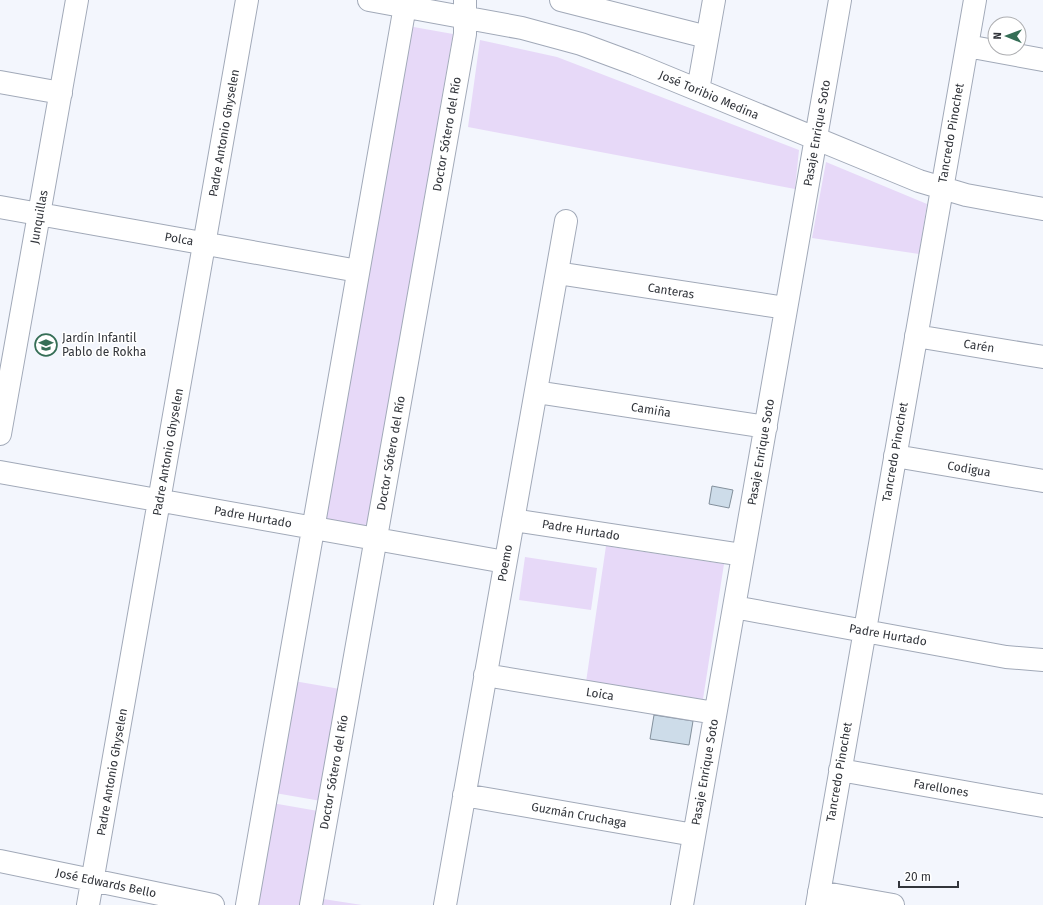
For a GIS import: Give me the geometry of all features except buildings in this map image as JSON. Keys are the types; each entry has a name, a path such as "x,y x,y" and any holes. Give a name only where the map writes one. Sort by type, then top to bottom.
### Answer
{"street":[{"name":"Junquillas","path":"0,434 8,338 39,214 77,0"},
{"name":"Padre Antonio Ghyselen","path":"88,905 247,0"},
{"name":"José Toribio Medina","path":"369,0 405,6 465,8 522,28 581,44 942,188 992,200 1043,209"},
{"path":"561,0 707,37"},
{"path":"698,90 714,0"},
{"name":"Pasaje Enrique Soto","path":"682,905 840,0"},
{"name":"Tancredo Pinochet","path":"818,899 975,0"},
{"path":"247,905 405,6"},
{"name":"Doctor Sótero del Río","path":"310,905 465,34 465,8"},
{"path":"967,46 1043,60"},
{"path":"0,82 61,93"},
{"name":"Polca","path":"0,207 358,271"},
{"name":"Poemo","path":"445,905 566,221"},
{"name":"Canteras","path":"557,273 786,308"},
{"name":"Carén","path":"916,336 1043,357"},
{"name":"Camiña","path":"536,392 766,427"},
{"name":"Codigua","path":"895,456 1043,481"},
{"name":"Padre Hurtado","path":"0,472 505,562"},
{"name":"Padre Hurtado","path":"513,520 743,556"},
{"name":"Padre Hurtado","path":"734,607 1006,656 1043,660"},
{"name":"Loica","path":"486,675 715,713"},
{"name":"Farellones","path":"840,770 1043,806"},
{"name":"Guzmán Cruchaga","path":"464,795 694,835"},
{"name":"José Edwards Bello","path":"0,861 213,905"},
{"path":"818,899 893,905"}],"shaded area":[{"path":"408,26 453,34 366,530 321,522"},
{"path":"480,40 557,57 799,150 795,189 468,127"},
{"path":"826,162 927,204 919,254 812,238"},
{"path":"606,546 724,564 703,699 586,682"},
{"path":"525,557 597,568 591,610 519,600"},
{"path":"294,681 340,689 321,801 275,793"},
{"path":"272,803 318,811 302,905 255,905"},
{"path":"323,899 362,905 322,905"}],"place":[{"name":"Jardín Infantil Pablo de Rokha","path":"46,345"}]}
